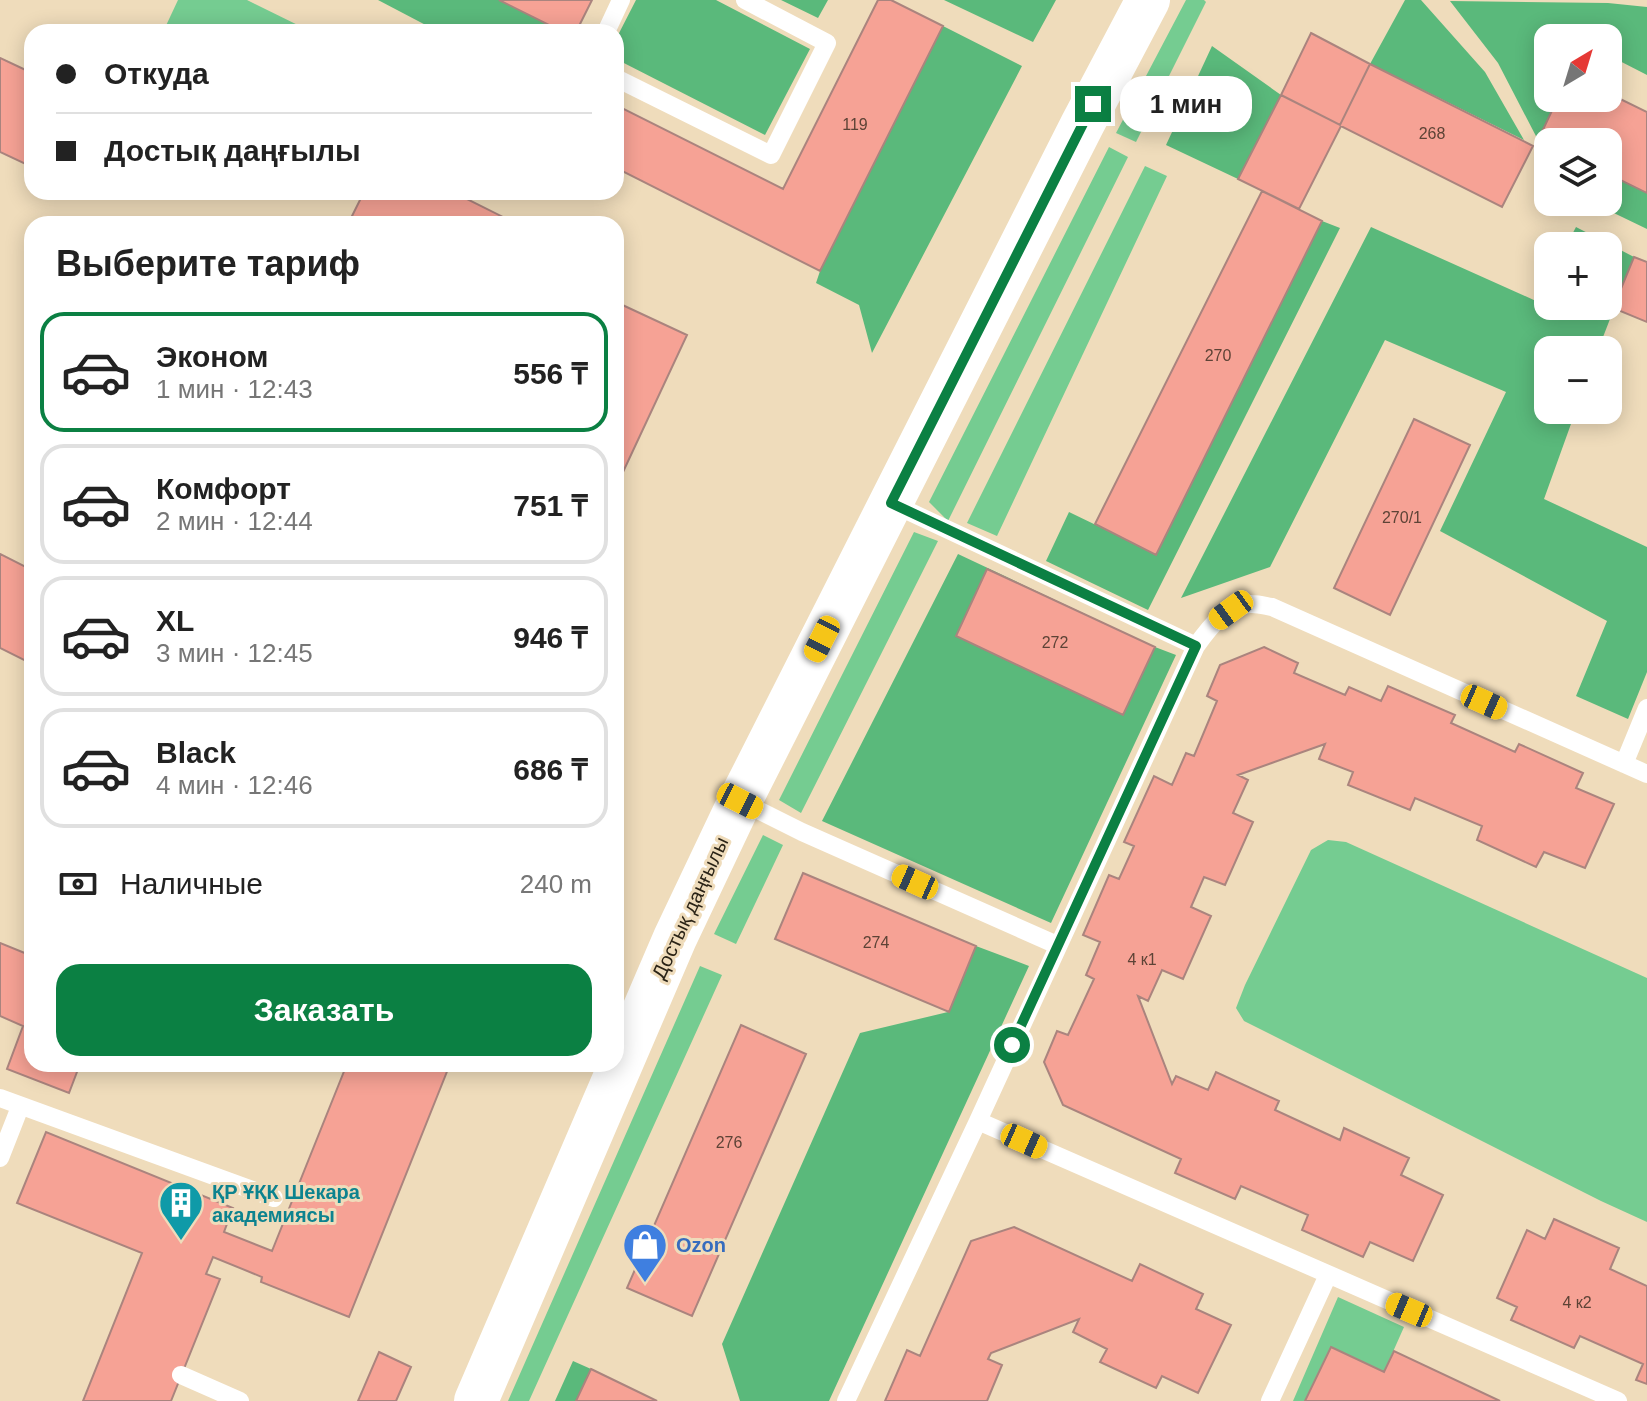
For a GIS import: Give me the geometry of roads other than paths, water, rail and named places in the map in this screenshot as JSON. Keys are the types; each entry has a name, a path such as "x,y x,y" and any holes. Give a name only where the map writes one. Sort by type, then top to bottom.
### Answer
{"main road":[{"name":"Достық даңғылы","path":"624,1057 675,938 740,801 1148,0"},
{"name":"Достық даңғылы","path":"476,1401 617,1072"}],"lane":[{"path":"610,24 621,0"},
{"path":"624,82 771,155 827,43 745,0"},
{"path":"891,503 1196,646"},
{"path":"846,1401 1196,646 1211,624 1231,610 1249,603 1272,607 1647,774"},
{"path":"1624,764 1647,708"},
{"path":"740,801 802,832 1057,945"},
{"path":"0,1098 274,1198"},
{"path":"0,1158 20,1107"},
{"path":"978,1121 1618,1401"},
{"path":"1270,1401 1328,1275"},
{"path":"181,1375 240,1401"}],"place":[{"name":"ҚР ҰҚК Шекара академиясы","path":"181,1242"},
{"name":"Ozon","path":"645,1284"}]}
